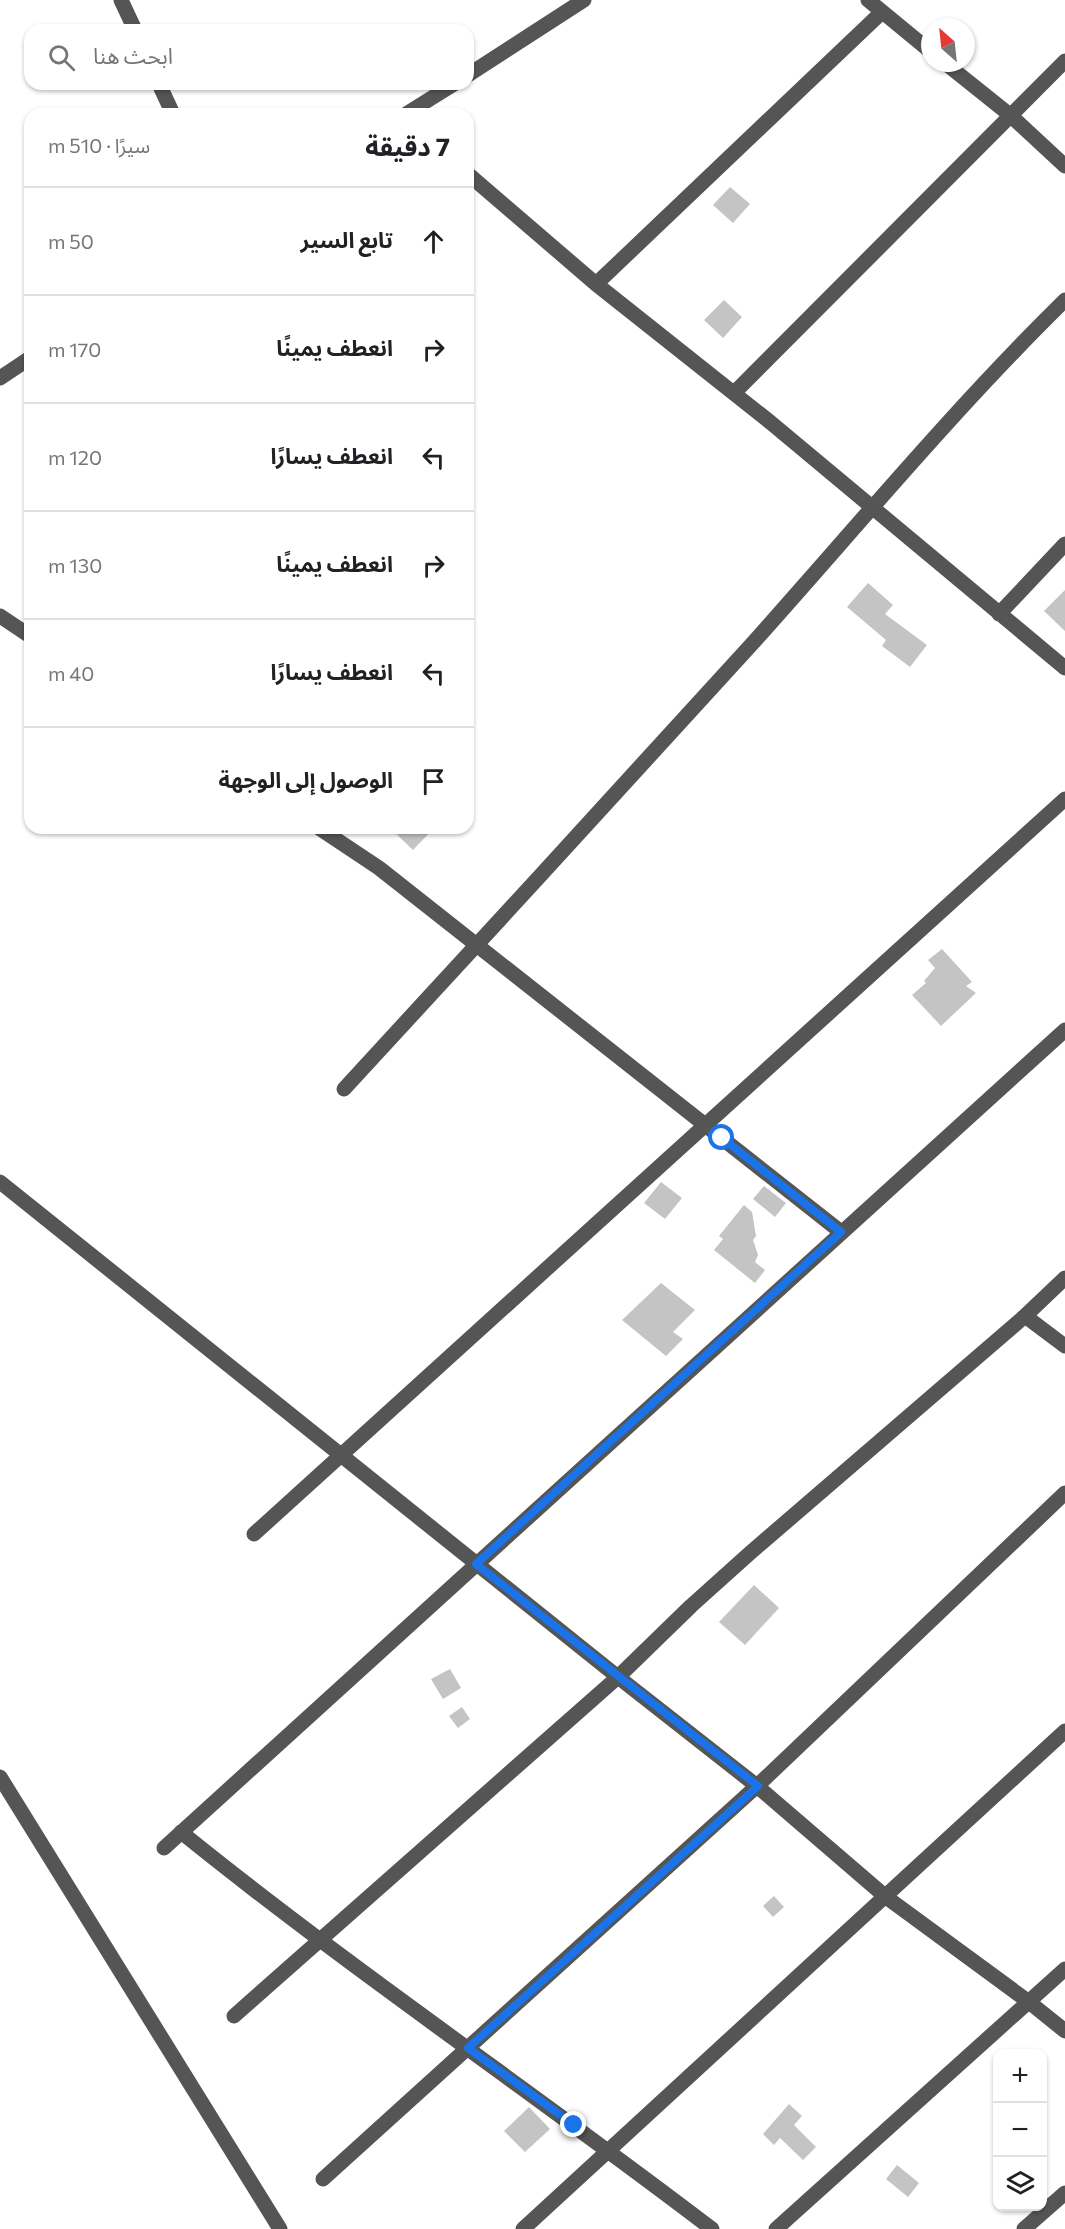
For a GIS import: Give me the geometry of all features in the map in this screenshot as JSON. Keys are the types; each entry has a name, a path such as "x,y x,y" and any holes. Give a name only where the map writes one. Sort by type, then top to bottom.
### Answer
{"street":[{"path":"121,0 132,24"},
{"path":"474,71 584,0"},
{"path":"868,0 921,44"},
{"path":"596,284 882,12"},
{"path":"734,393 1065,61"},
{"path":"956,72 1010,115 1065,166"},
{"path":"162,90 170,108"},
{"path":"416,108 445,90"},
{"path":"434,97 435,108"},
{"path":"474,179 596,284 734,393 1065,668"},
{"path":"344,1089 752,644 872,506 1010,354 1065,300"},
{"path":"0,378 24,362"},
{"path":"999,614 1065,544"},
{"path":"0,616 24,632"},
{"path":"254,1534 1065,799"},
{"path":"328,834 379,868 841,1232"},
{"path":"164,1848 1065,1030"},
{"path":"0,1182 476,1564 758,1786 886,1897 1065,2031"},
{"path":"234,2016 618,1677 750,1553 1025,1316 1065,1278"},
{"path":"1025,1316 1065,1346"},
{"path":"323,2179 758,1786 1065,1493"},
{"path":"523,2229 1065,1731"},
{"path":"0,1777 280,2229"},
{"path":"181,1832 268,1902 609,2150 712,2229"},
{"path":"776,2229 1065,1969"},
{"path":"1024,2229 1065,2193"}],"building":[{"path":"730,187 750,204 733,223 713,205"},
{"path":"724,300 742,317 723,338 704,320"},
{"path":"868,583 893,605 885,614 927,645 910,667 882,646 886,640 847,607"},
{"path":"1065,590 1065,631 1044,611"},
{"path":"396,834 428,834 413,850"},
{"path":"942,949 972,982 966,986 976,993 941,1026 912,995 926,983 924,981 935,968 928,960"},
{"path":"661,1182 682,1198 665,1219 644,1203"},
{"path":"764,1186 786,1203 775,1217 753,1199"},
{"path":"744,1205 752,1212 756,1236 753,1240 758,1255 755,1262 765,1270 755,1283 714,1250 723,1239 719,1236"},
{"path":"661,1283 695,1310 673,1332 683,1339 666,1356 622,1320"},
{"path":"754,1585 779,1608 745,1645 719,1622"},
{"path":"450,1669 461,1688 443,1699 431,1679"},
{"path":"462,1707 470,1719 458,1728 449,1716"},
{"path":"774,1896 784,1907 773,1917 763,1906"},
{"path":"789,2104 802,2116 794,2125 816,2147 803,2160 780,2138 774,2145 763,2134"},
{"path":"529,2107 550,2129 525,2152 504,2131"},
{"path":"897,2165 919,2183 908,2197 886,2179"}],"route":[{"path":"574,2125 468,2048 758,1786 476,1564 841,1232 722,1138"}]}
